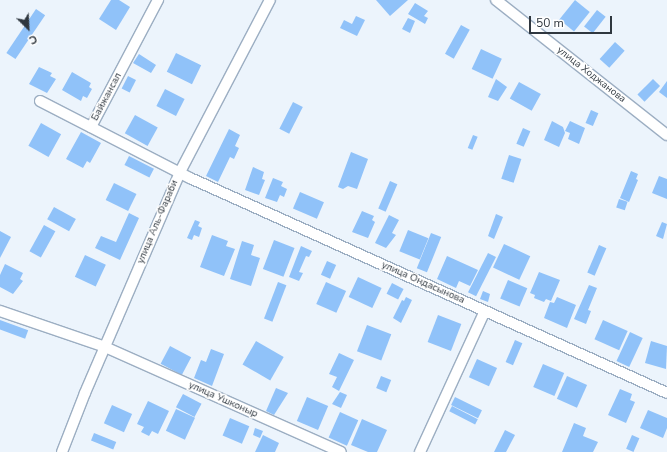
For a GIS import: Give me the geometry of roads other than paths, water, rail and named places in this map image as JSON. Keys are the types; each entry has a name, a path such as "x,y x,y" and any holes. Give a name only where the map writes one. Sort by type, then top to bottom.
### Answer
{"street":[{"name":"Байжансал","path":"158,0 91,127 180,172"},
{"name":"улица Аль-Фараби","path":"62,452 180,172 270,0"},
{"name":"улица Ходжанова","path":"496,0 667,134"},
{"path":"40,101 91,127"},
{"name":"улица Ондасынова","path":"180,172 667,393"},
{"name":"улица Ушконыр","path":"0,310 105,347 341,452"},
{"path":"420,452 485,311"}]}
